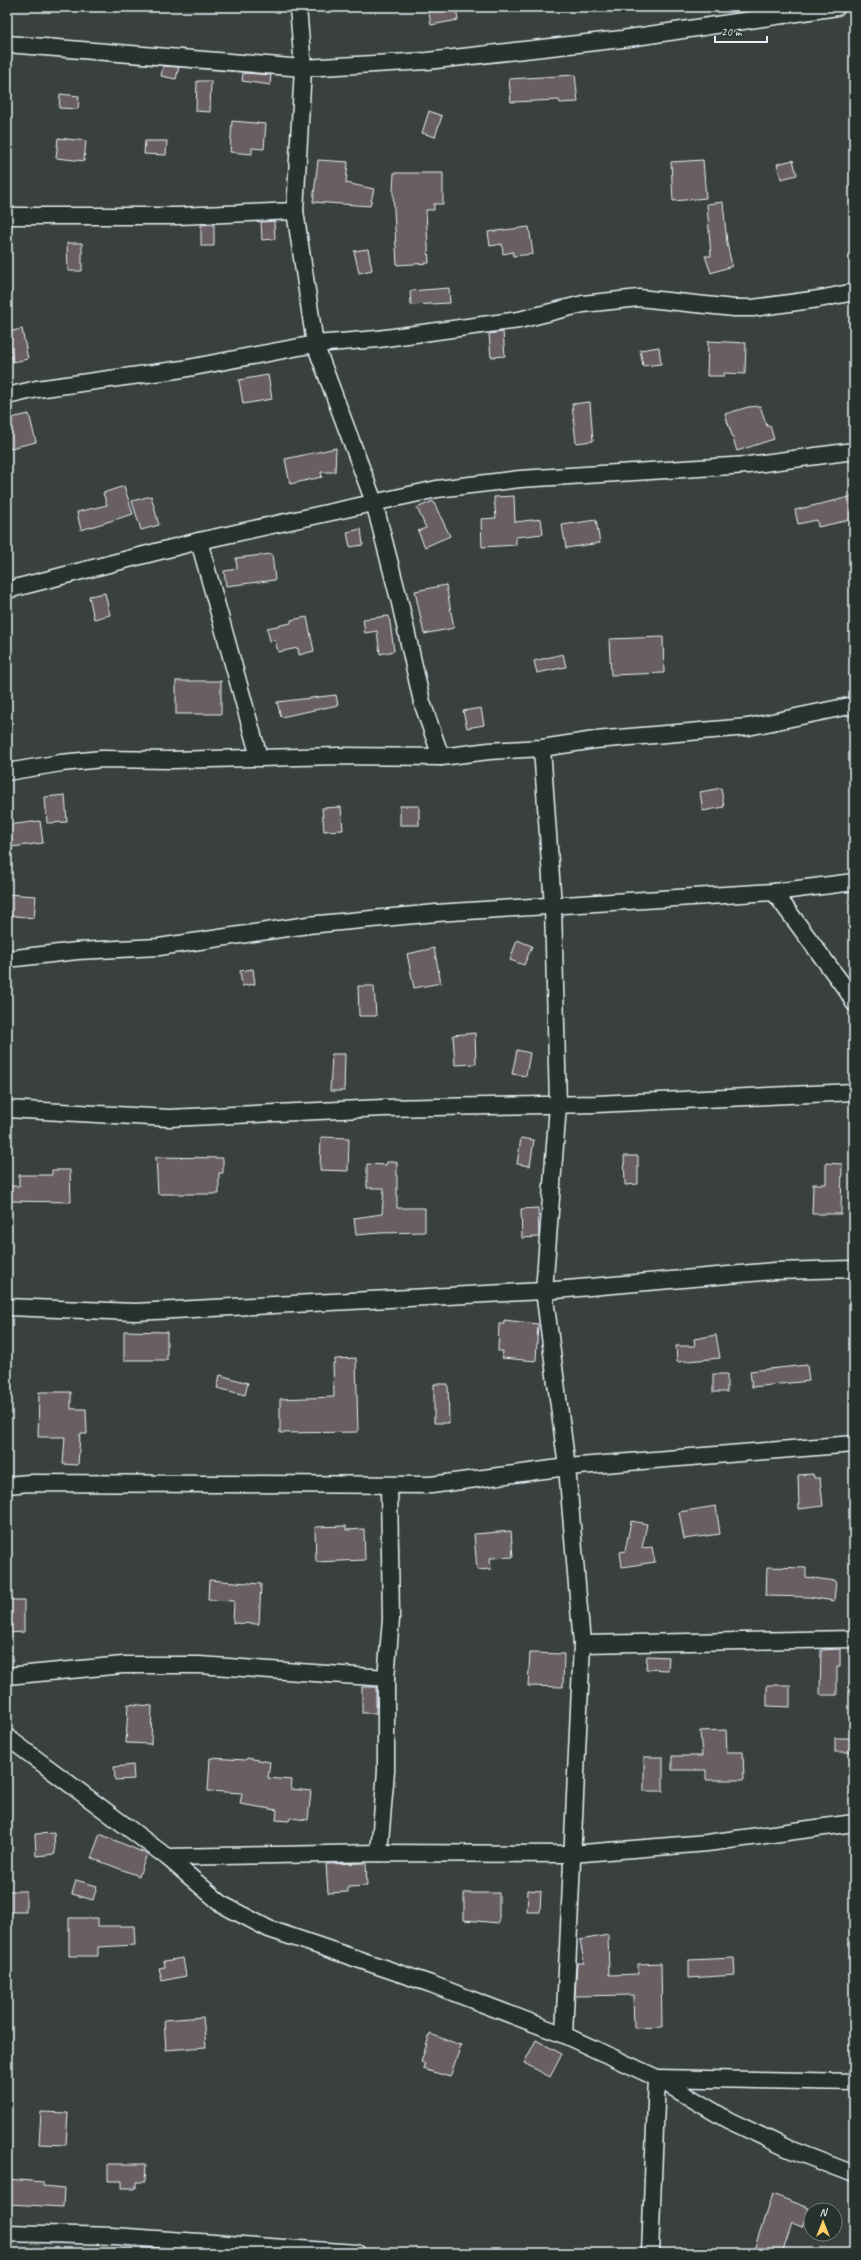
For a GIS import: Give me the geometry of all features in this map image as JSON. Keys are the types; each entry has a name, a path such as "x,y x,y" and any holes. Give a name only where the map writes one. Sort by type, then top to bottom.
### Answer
{"street":[{"path":"298,7 303,68 295,211 315,344 374,502 400,603 422,702 441,757"},
{"path":"7,44 303,68 427,61 614,40 837,7"},
{"path":"7,216 178,216 295,211"},
{"path":"7,396 37,388 183,370 315,344 378,338 519,320 583,304 639,298 734,308 752,308 819,299 854,292"},
{"path":"7,590 199,541 437,489 520,479 748,465 854,451"},
{"path":"199,541 259,757"},
{"path":"7,772 61,763 102,759 171,760 259,757 441,757 489,751 542,748 595,740 748,727 854,705"},
{"path":"542,748 553,906 558,1105 544,1291 567,1467 582,1644 571,1854 564,2035"},
{"path":"7,959 77,951 159,947 308,925 436,913 774,892 854,882"},
{"path":"774,892 848,992 854,1003"},
{"path":"7,1109 169,1118 383,1108 558,1105 854,1092"},
{"path":"7,1307 135,1312 544,1291 774,1271 854,1268"},
{"path":"7,1485 37,1483 389,1486 430,1485 567,1467 854,1444"},
{"path":"380,1853 386,1771 386,1678 391,1619 389,1486"},
{"path":"582,1644 854,1639"},
{"path":"7,1676 123,1665 198,1665 386,1678"},
{"path":"7,1737 167,1857 223,1905 269,1929 431,1984 564,2035 657,2078 728,2120 789,2149 854,2174"},
{"path":"167,1857 380,1853 571,1854 707,1843 854,1823"},
{"path":"657,2078 854,2082"},
{"path":"650,2253 657,2078"},
{"path":"7,2233 113,2236 356,2253"}],"building":[{"path":"428,7 456,7 458,20 431,25"},
{"path":"163,66 179,67 176,79 161,76"},
{"path":"243,73 271,75 270,85 242,81"},
{"path":"575,75 578,102 560,103 559,100 511,102 509,79"},
{"path":"197,81 211,81 210,112 196,111"},
{"path":"60,94 79,96 78,109 59,108"},
{"path":"429,111 442,116 435,137 422,133"},
{"path":"232,121 266,124 264,149 252,148 252,154 230,152"},
{"path":"58,138 86,141 84,161 56,158"},
{"path":"145,141 167,141 166,155 144,154"},
{"path":"318,160 348,162 346,183 374,189 370,206 313,202"},
{"path":"703,160 706,198 673,201 671,162"},
{"path":"793,160 797,175 781,179 777,164"},
{"path":"394,173 443,173 443,204 434,204 434,210 426,210 429,263 397,265 393,192"},
{"path":"723,202 727,243 732,266 711,273 705,256 711,256 707,204"},
{"path":"274,221 275,239 262,240 261,222"},
{"path":"214,224 214,246 201,246 201,225"},
{"path":"529,227 533,254 513,256 513,252 503,254 502,244 490,246 488,232"},
{"path":"67,243 82,243 82,271 68,271"},
{"path":"368,249 372,270 359,273 354,251"},
{"path":"449,288 450,303 411,305 410,291"},
{"path":"22,329 28,359 13,362 7,332"},
{"path":"503,332 505,356 491,357 489,334"},
{"path":"708,341 746,343 745,374 724,373 724,376 707,376"},
{"path":"659,347 661,364 643,366 640,350"},
{"path":"268,375 272,399 243,404 239,380"},
{"path":"590,402 593,441 576,443 572,404"},
{"path":"760,406 767,426 770,426 774,439 737,451 725,414 748,407"},
{"path":"29,414 36,442 7,449 7,419"},
{"path":"336,448 335,472 321,472 322,477 290,484 285,459"},
{"path":"124,486 133,514 81,530 77,512 107,505 103,493"},
{"path":"151,496 159,525 141,530 132,501"},
{"path":"514,496 515,522 541,519 543,534 516,537 516,545 482,547 481,519 496,518 494,497"},
{"path":"854,496 854,519 818,527 817,520 798,524 795,510"},
{"path":"433,501 450,536 425,547 418,531 426,528 417,508"},
{"path":"596,520 600,543 566,548 562,525"},
{"path":"361,529 363,545 350,547 347,532"},
{"path":"272,554 275,580 226,586 224,571 237,569 236,558"},
{"path":"446,585 454,628 424,634 415,591"},
{"path":"105,593 110,615 94,619 89,596"},
{"path":"389,616 394,651 380,654 377,631 365,633 363,619"},
{"path":"307,617 314,651 299,655 298,648 278,652 275,640 270,641 267,628 291,623 291,620"},
{"path":"663,637 664,673 611,675 609,639"},
{"path":"563,654 566,667 537,673 534,661"},
{"path":"176,681 221,681 221,714 176,714"},
{"path":"336,695 338,705 281,717 277,702"},
{"path":"481,708 484,725 467,728 463,711"},
{"path":"721,788 724,807 703,811 700,792"},
{"path":"65,795 67,822 47,823 45,797"},
{"path":"400,806 419,806 419,825 400,825"},
{"path":"341,807 343,830 324,831 322,808"},
{"path":"40,821 43,843 12,847 8,825"},
{"path":"7,894 36,896 34,918 7,915"},
{"path":"517,940 532,946 524,965 510,960"},
{"path":"434,948 441,983 414,988 407,954"},
{"path":"253,969 255,984 242,986 240,971"},
{"path":"358,986 374,986 376,1016 359,1016"},
{"path":"475,1033 476,1064 455,1065 453,1035"},
{"path":"517,1050 530,1053 526,1076 512,1074"},
{"path":"332,1054 345,1054 344,1091 330,1091"},
{"path":"321,1137 349,1138 348,1171 320,1170"},
{"path":"521,1138 534,1140 530,1166 517,1164"},
{"path":"624,1156 638,1156 638,1184 625,1185"},
{"path":"156,1157 223,1158 223,1173 219,1173 219,1194 158,1194"},
{"path":"387,1162 397,1162 397,1208 425,1208 425,1232 356,1235 354,1218 382,1214 384,1188 367,1188 367,1164 386,1165"},
{"path":"826,1163 842,1164 841,1214 812,1214 813,1184 826,1184"},
{"path":"52,1170 70,1170 71,1202 7,1201 7,1186 19,1186 19,1175 52,1175"},
{"path":"538,1208 539,1237 522,1238 521,1209"},
{"path":"504,1320 538,1324 536,1361 502,1358 503,1351 498,1351 499,1324 504,1324"},
{"path":"124,1331 167,1332 167,1360 124,1360"},
{"path":"716,1335 720,1358 677,1362 676,1346 695,1346 694,1339"},
{"path":"356,1358 358,1432 280,1433 280,1399 334,1397 333,1363 335,1363 335,1359"},
{"path":"807,1365 809,1381 752,1387 750,1371"},
{"path":"713,1374 727,1374 727,1392 713,1392"},
{"path":"220,1375 248,1383 245,1395 217,1388"},
{"path":"434,1384 448,1384 449,1423 434,1423"},
{"path":"39,1392 71,1392 71,1409 86,1409 87,1434 80,1434 78,1465 63,1464 65,1437 38,1437"},
{"path":"813,1474 814,1478 820,1478 823,1506 799,1509 798,1475"},
{"path":"716,1506 720,1534 684,1539 679,1512"},
{"path":"631,1521 647,1524 642,1548 652,1547 655,1562 622,1567 620,1552 625,1551"},
{"path":"346,1526 346,1530 364,1529 365,1560 316,1562 315,1527"},
{"path":"511,1531 513,1557 490,1558 491,1569 477,1570 474,1534"},
{"path":"767,1567 806,1568 806,1577 836,1581 834,1601 809,1597 766,1596"},
{"path":"209,1580 261,1584 259,1624 233,1623 234,1601 208,1600"},
{"path":"7,1600 24,1600 24,1632 7,1633"},
{"path":"840,1649 840,1667 837,1667 837,1695 820,1695 821,1650"},
{"path":"530,1653 564,1654 563,1687 528,1686"},
{"path":"647,1656 669,1657 668,1670 646,1669"},
{"path":"767,1685 790,1685 790,1707 767,1706"},
{"path":"362,1687 376,1687 376,1713 362,1713"},
{"path":"128,1704 152,1706 151,1744 126,1743"},
{"path":"726,1730 727,1752 743,1752 744,1780 706,1780 706,1770 672,1770 672,1756 702,1756 700,1731"},
{"path":"835,1738 854,1738 854,1752 835,1752"},
{"path":"644,1757 663,1757 663,1791 644,1791"},
{"path":"210,1758 246,1760 247,1758 270,1762 268,1778 292,1780 291,1789 311,1791 308,1820 290,1818 289,1821 276,1820 277,1810 240,1804 242,1793 208,1791"},
{"path":"133,1765 134,1779 115,1780 114,1767"},
{"path":"54,1833 55,1854 36,1856 35,1834"},
{"path":"100,1834 147,1854 139,1876 91,1858"},
{"path":"366,1863 367,1886 348,1887 348,1892 328,1893 326,1864"},
{"path":"76,1880 97,1886 93,1900 72,1894"},
{"path":"528,1890 541,1891 540,1912 527,1912"},
{"path":"9,1891 26,1891 26,1912 9,1912"},
{"path":"464,1893 499,1893 499,1923 464,1920"},
{"path":"69,1918 98,1918 98,1926 134,1926 135,1945 98,1947 98,1956 69,1956"},
{"path":"608,1935 609,1975 638,1974 638,1964 661,1963 662,2027 634,2028 633,1995 575,1996 577,1963 584,1963 580,1940"},
{"path":"183,1958 186,1976 162,1981 159,1968 165,1967 164,1961"},
{"path":"734,1958 735,1975 689,1978 689,1960"},
{"path":"203,2017 206,2047 166,2050 164,2020"},
{"path":"430,2034 461,2045 450,2077 423,2069 425,2064 421,2062"},
{"path":"536,2040 562,2054 550,2077 524,2063"},
{"path":"41,2112 68,2113 66,2145 39,2144"},
{"path":"108,2164 146,2164 145,2182 136,2182 136,2188 122,2188 122,2181 108,2181"},
{"path":"7,2179 43,2182 43,2186 64,2188 63,2207 7,2204"},
{"path":"772,2194 803,2206 802,2227 792,2223 782,2253 753,2253"}]}
